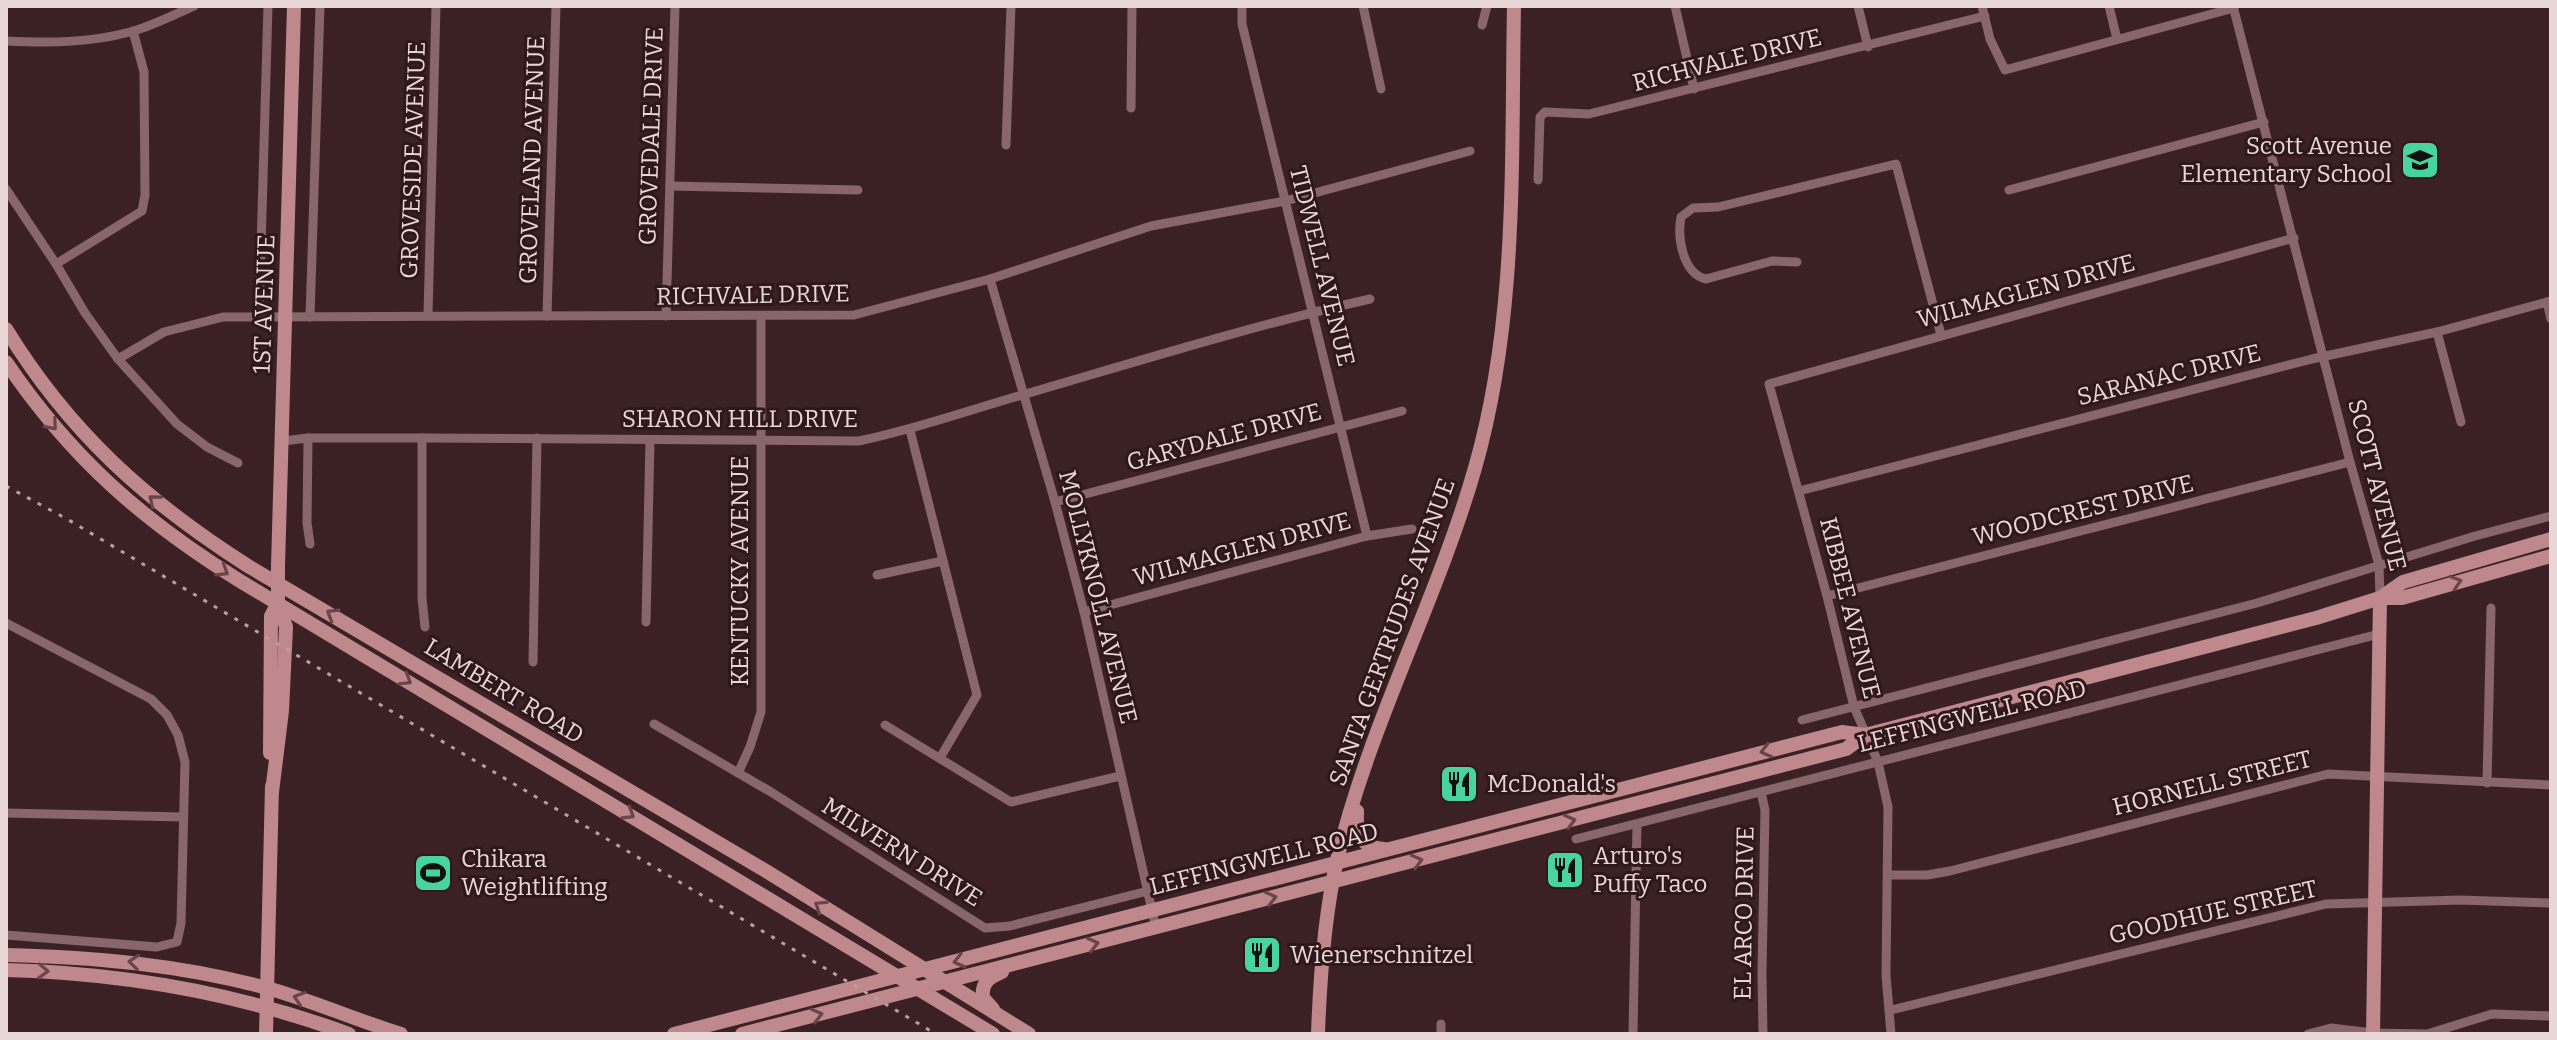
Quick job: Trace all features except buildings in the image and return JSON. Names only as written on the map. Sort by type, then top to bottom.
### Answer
[{"type":"main road","name":"1ST AVENUE","points":[[272,792],[282,719],[286,627],[278,603],[294,6]]},
{"type":"main road","name":"SANTA GERTRUDES AVENUE","points":[[1318,1034],[1319,992],[1337,863],[1358,786],[1445,564],[1490,408],[1505,314],[1510,233],[1514,6]]},
{"type":"main road","name":"LAMBERT ROAD","points":[[6,329],[63,410],[132,482],[189,528],[766,871],[1026,1032]]},
{"type":"main road","name":"LAMBERT ROAD","points":[[6,362],[69,444],[123,499],[204,559],[993,1034]]},
{"type":"main road","name":"LEFFINGWELL ROAD","points":[[2380,598],[2403,582],[2551,539]]},
{"type":"main road","name":"LEFFINGWELL ROAD","points":[[742,1034],[1846,749],[1865,735],[2316,618],[2380,598],[2402,598],[2551,556]]},
{"type":"main road","name":"SCOTT AVENUE","points":[[2373,1034],[2380,598]]},
{"type":"main road","name":"1ST AVENUE","points":[[266,1034],[272,792],[269,678],[271,616],[278,603]]},
{"type":"main road","points":[[269,678],[275,685],[273,718],[282,719]]},
{"type":"main road","name":"LEFFINGWELL ROAD","points":[[674,1034],[1842,732],[1865,735]]},
{"type":"main road","points":[[1358,786],[1356,821],[1359,835],[1373,848],[1392,848]]},
{"type":"main road","points":[[827,934],[866,970],[863,986]]},
{"type":"main road","points":[[6,955],[144,963],[211,975],[269,989],[401,1034]]},
{"type":"main road","points":[[1017,964],[988,979],[982,992],[986,1003],[1026,1032]]},
{"type":"main road","points":[[6,970],[80,973],[209,992],[268,1007],[349,1034]]},
{"type":"street","points":[[6,41],[61,44],[100,39],[133,31],[194,6]]},
{"type":"street","points":[[259,317],[268,6]]},
{"type":"street","points":[[310,317],[320,6]]},
{"type":"street","name":"GROVESIDE AVENUE","points":[[428,315],[436,6]]},
{"type":"street","name":"GROVELAND AVENUE","points":[[547,316],[556,6]]},
{"type":"street","name":"GROVEDALE DRIVE","points":[[666,316],[675,6]]},
{"type":"street","points":[[1006,145],[1011,6]]},
{"type":"street","points":[[1131,108],[1132,6]]},
{"type":"street","name":"TIDWELL AVENUE","points":[[1242,6],[1242,24],[1311,312],[1343,427],[1367,536]]},
{"type":"street","points":[[1363,6],[1381,89]]},
{"type":"street","points":[[1482,25],[1487,6]]},
{"type":"street","points":[[1675,6],[1694,89]]},
{"type":"street","points":[[1858,6],[1868,47]]},
{"type":"street","points":[[2109,6],[2117,39]]},
{"type":"street","points":[[1983,11],[1990,39],[2005,70],[2234,7]]},
{"type":"street","name":"SCOTT AVENUE","points":[[2234,7],[2322,356],[2379,565],[2380,598]]},
{"type":"street","name":"RICHVALE DRIVE","points":[[1538,180],[1539,126],[1540,117],[1545,112],[1589,114],[1868,47],[1983,11]]},
{"type":"street","points":[[56,264],[142,211],[145,195],[144,72],[141,51],[133,31]]},
{"type":"street","points":[[2009,190],[2264,122]]},
{"type":"street","name":"RICHVALE DRIVE","points":[[118,359],[164,332],[223,317],[854,315],[990,279],[1151,226],[1285,201],[1470,151]]},
{"type":"street","points":[[1797,262],[1772,261],[1706,279],[1696,277],[1689,269],[1678,229],[1681,217],[1693,208],[1718,207],[1896,164],[1941,335]]},
{"type":"street","points":[[670,186],[858,190]]},
{"type":"street","points":[[6,189],[118,359],[177,424],[207,447],[238,463]]},
{"type":"street","points":[[6,217],[18,210]]},
{"type":"street","name":"WILMAGLEN DRIVE","points":[[1769,384],[2294,238]]},
{"type":"street","name":"MOLLYKNOLL AVENUE","points":[[990,279],[1025,394],[1084,612],[1156,928]]},
{"type":"street","name":"SHARON HILL DRIVE","points":[[283,441],[308,438],[537,438],[859,441],[910,430],[1311,312],[1370,299]]},
{"type":"street","points":[[2549,302],[2551,319]]},
{"type":"street","name":"SARANAC DRIVE","points":[[1799,491],[2322,356],[2437,332],[2549,302]]},
{"type":"street","name":"KENTUCKY AVENUE","points":[[738,773],[761,712],[761,317]]},
{"type":"street","points":[[2437,332],[2461,422]]},
{"type":"street","name":"KIBBEE AVENUE","points":[[1769,384],[1854,707],[1878,762],[1888,807],[1886,975],[1891,1034]]},
{"type":"street","name":"GARYDALE DRIVE","points":[[1055,502],[1402,411]]},
{"type":"street","points":[[910,430],[977,695],[940,758]]},
{"type":"street","points":[[308,438],[307,523],[310,544]]},
{"type":"street","points":[[422,438],[425,627]]},
{"type":"street","points":[[533,662],[537,438]]},
{"type":"street","points":[[646,622],[650,440]]},
{"type":"street","name":"WOODCREST DRIVE","points":[[1827,596],[2350,462]]},
{"type":"street","name":"LEFFINGWELL ROAD","points":[[1802,720],[2257,603],[2551,516]]},
{"type":"street","name":"WILMAGLEN DRIVE","points":[[1084,612],[1367,536],[1412,529]]},
{"type":"street","points":[[877,575],[943,561]]},
{"type":"street","points":[[2487,783],[2491,608]]},
{"type":"street","points":[[6,637],[9,624],[151,699],[167,715],[178,735],[185,762],[181,923],[177,942],[157,947],[6,935]]},
{"type":"street","name":"LEFFINGWELL ROAD","points":[[1576,839],[2379,634]]},
{"type":"street","name":"MILVERN DRIVE","points":[[654,724],[985,928],[1010,926],[1148,891]]},
{"type":"street","points":[[885,725],[1011,802],[1120,776]]},
{"type":"street","name":"HORNELL STREET","points":[[1889,875],[1927,875],[1950,871],[2328,774],[2551,785]]},
{"type":"street","name":"EL ARCO DRIVE","points":[[1761,792],[1765,810],[1763,1034]]},
{"type":"street","points":[[6,813],[183,817]]},
{"type":"street","points":[[1633,1034],[1637,824]]},
{"type":"street","name":"GOODHUE STREET","points":[[1891,1010],[2326,904],[2460,900],[2551,903]]},
{"type":"street","points":[[2308,1034],[2331,1028],[2373,1034],[2427,1034],[2492,1014],[2551,1016]]},
{"type":"railway","points":[[6,486],[67,519],[936,1034]]},
{"type":"place","name":"Scott Avenue Elementary School","points":[[2420,160]]},
{"type":"place","name":"McDonald's","points":[[1459,784]]},
{"type":"place","name":"Arturo's Puffy Taco","points":[[1565,870]]},
{"type":"place","name":"Chikara Weightlifting","points":[[433,873]]},
{"type":"place","name":"Wienerschnitzel","points":[[1262,955]]}]
